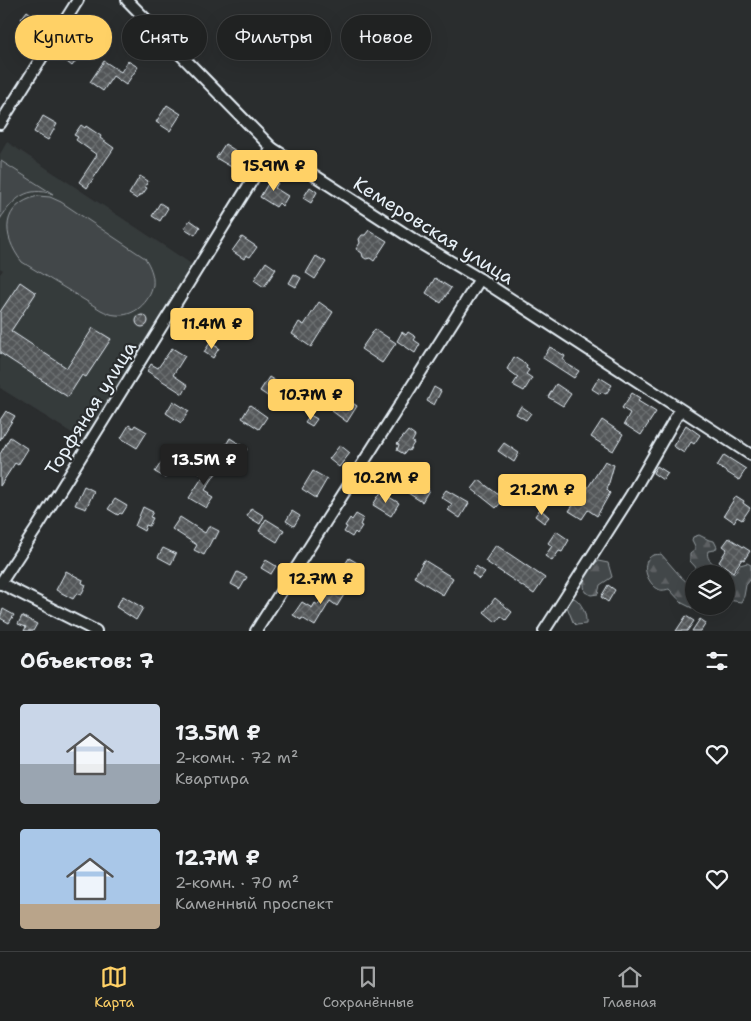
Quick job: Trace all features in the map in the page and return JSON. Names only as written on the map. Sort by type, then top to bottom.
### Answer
[{"type":"street","points":[[0,124],[78,0]]},
{"type":"street","name":"Кемеровская улица","points":[[127,0],[272,148],[405,234],[480,279],[751,455]]},
{"type":"street","name":"Торфяная улица","points":[[0,583],[38,526],[272,148]]},
{"type":"street","points":[[256,631],[480,279]]},
{"type":"street","points":[[544,631],[631,495],[680,410]]},
{"type":"street","points":[[0,583],[96,631]]},
{"type":"shaded area","points":[[7,142],[193,265],[83,440],[0,388],[0,274],[3,270],[0,268],[0,154]]},
{"type":"green space","points":[[1,161],[53,194],[44,192],[28,193],[16,200],[0,219]]},
{"type":"green space","points":[[38,196],[50,197],[61,202],[145,258],[151,271],[153,285],[148,297],[140,307],[129,314],[114,315],[108,313],[22,262],[10,242],[8,222],[17,206],[26,200]]},
{"type":"green space","points":[[699,535],[714,541],[717,547],[715,550],[708,551],[708,556],[715,565],[694,565],[690,561],[690,554],[695,550],[693,537]]},
{"type":"green space","points":[[661,554],[685,580],[685,604],[669,589],[659,590],[651,582],[646,572],[646,562],[653,555]]},
{"type":"green space","points":[[598,561],[608,563],[612,577],[600,585],[598,594],[591,595],[585,592],[584,578],[590,567]]},
{"type":"green space","points":[[747,563],[751,565],[751,579],[746,585],[741,602],[735,601],[735,572],[740,565]]},
{"type":"green space","points":[[574,598],[583,610],[586,624],[576,625],[573,622],[566,604]]},
{"type":"building","points":[[27,11],[33,15],[24,15]]},
{"type":"building","points":[[64,60],[77,60],[72,66]]},
{"type":"building","points":[[104,61],[121,72],[128,61],[138,67],[126,85],[113,76],[103,91],[90,82]]},
{"type":"building","points":[[167,105],[181,114],[170,131],[156,122]]},
{"type":"building","points":[[43,116],[57,124],[48,140],[34,132]]},
{"type":"building","points":[[81,125],[85,128],[86,126],[101,136],[100,138],[114,148],[87,188],[79,182],[97,155],[76,140],[78,137],[74,135]]},
{"type":"building","points":[[225,144],[244,156],[235,169],[216,158]]},
{"type":"building","points":[[275,172],[282,176],[275,188],[288,196],[282,206],[279,203],[276,207],[260,197]]},
{"type":"building","points":[[140,176],[148,181],[145,187],[147,188],[137,199],[129,194]]},
{"type":"building","points":[[310,187],[317,192],[311,203],[303,198]]},
{"type":"building","points":[[160,203],[168,208],[160,221],[152,216]]},
{"type":"building","points":[[190,220],[200,227],[195,235],[184,228]]},
{"type":"building","points":[[369,230],[387,241],[374,261],[363,257],[362,253],[356,249],[360,243],[359,239]]},
{"type":"building","points":[[242,237],[257,247],[250,257],[246,255],[244,259],[232,251]]},
{"type":"building","points":[[316,256],[326,262],[315,279],[306,273]]},
{"type":"building","points":[[266,262],[276,269],[264,287],[254,280]]},
{"type":"building","points":[[294,274],[301,278],[296,287],[289,283]]},
{"type":"building","points":[[435,278],[451,288],[441,303],[426,293]]},
{"type":"building","points":[[20,282],[36,293],[11,331],[67,368],[93,328],[111,339],[86,377],[82,375],[68,397],[0,353],[0,312]]},
{"type":"building","points":[[319,302],[333,312],[311,347],[292,334],[299,322],[304,325]]},
{"type":"building","points":[[218,311],[228,317],[225,323],[229,326],[221,338],[203,326],[211,314],[215,317]]},
{"type":"building","points":[[140,315],[144,315],[148,321],[144,327],[140,327],[136,323],[136,319]]},
{"type":"building","points":[[375,329],[396,343],[382,363],[361,349]]},
{"type":"building","points":[[402,332],[406,335],[408,332],[416,337],[414,340],[420,344],[415,353],[397,341]]},
{"type":"building","points":[[210,343],[219,348],[213,358],[204,352]]},
{"type":"building","points":[[550,347],[565,356],[563,360],[565,363],[579,371],[574,378],[543,358]]},
{"type":"building","points":[[172,348],[185,356],[173,375],[188,385],[183,394],[147,371],[151,364],[158,368]]},
{"type":"building","points":[[514,357],[527,365],[526,368],[529,370],[526,374],[532,378],[524,391],[513,385],[518,377],[507,369]]},
{"type":"building","points":[[269,377],[285,387],[275,401],[260,391]]},
{"type":"building","points":[[599,377],[612,385],[606,394],[602,392],[600,394],[592,389]]},
{"type":"building","points":[[556,384],[571,394],[563,406],[548,397]]},
{"type":"building","points":[[434,387],[441,391],[434,405],[427,401]]},
{"type":"building","points":[[334,390],[357,406],[347,422],[332,411],[335,406],[327,401]]},
{"type":"building","points":[[632,393],[640,398],[638,401],[656,412],[641,435],[624,424],[630,413],[622,408]]},
{"type":"building","points":[[173,401],[189,411],[181,423],[166,413]]},
{"type":"building","points":[[250,405],[267,417],[259,429],[242,418]]},
{"type":"building","points":[[521,406],[531,413],[526,420],[516,414]]},
{"type":"building","points":[[6,411],[15,416],[0,440],[0,420]]},
{"type":"building","points":[[310,415],[317,419],[312,426],[305,422]]},
{"type":"building","points":[[602,420],[623,434],[613,451],[591,437]]},
{"type":"building","points":[[129,425],[133,428],[135,425],[147,432],[137,448],[121,438]]},
{"type":"building","points":[[686,425],[700,435],[694,444],[691,442],[684,453],[673,446]]},
{"type":"building","points":[[408,431],[415,436],[412,442],[414,443],[409,451],[407,450],[404,454],[397,450],[399,445],[397,444]]},
{"type":"building","points":[[10,437],[28,449],[18,465],[15,463],[0,486],[0,454]]},
{"type":"building","points":[[230,438],[247,449],[241,459],[224,448]]},
{"type":"building","points":[[504,443],[519,453],[514,462],[498,451]]},
{"type":"building","points":[[340,445],[350,453],[339,467],[329,459]]},
{"type":"building","points":[[724,455],[746,469],[739,480],[717,466]]},
{"type":"building","points":[[162,461],[173,468],[166,478],[155,472]]},
{"type":"building","points":[[605,461],[614,465],[607,490],[610,493],[597,516],[588,510],[582,519],[569,511],[580,495],[582,497]]},
{"type":"building","points":[[205,462],[218,470],[205,490],[213,498],[206,508],[189,498],[204,475],[198,472]]},
{"type":"building","points":[[657,466],[668,473],[663,480],[653,473]]},
{"type":"building","points":[[313,471],[327,479],[316,498],[302,489]]},
{"type":"building","points":[[479,480],[504,499],[496,508],[472,489]]},
{"type":"building","points":[[415,481],[429,490],[422,502],[408,493]]},
{"type":"building","points":[[84,486],[94,491],[86,509],[75,505]]},
{"type":"building","points":[[446,490],[469,503],[460,518],[448,510],[452,504],[441,497]]},
{"type":"building","points":[[381,492],[399,503],[391,516],[373,505]]},
{"type":"building","points":[[736,496],[750,508],[742,520],[737,517],[734,522],[724,515]]},
{"type":"building","points":[[115,499],[127,506],[122,514],[118,515],[108,509]]},
{"type":"building","points":[[143,507],[153,512],[150,517],[153,518],[149,526],[146,525],[144,531],[135,526]]},
{"type":"building","points":[[251,508],[264,516],[260,524],[247,516]]},
{"type":"building","points":[[540,509],[549,517],[544,523],[535,516]]},
{"type":"building","points":[[292,511],[300,516],[294,526],[286,521]]},
{"type":"building","points":[[356,514],[363,518],[360,525],[362,526],[357,534],[355,532],[352,537],[344,532],[347,527],[345,526],[350,518],[352,520]]},
{"type":"building","points":[[180,517],[205,533],[209,526],[219,531],[204,555],[194,550],[197,545],[172,529]]},
{"type":"building","points":[[266,519],[284,530],[277,542],[259,531]]},
{"type":"building","points":[[556,531],[569,540],[562,552],[559,551],[552,561],[545,556],[552,546],[548,543]]},
{"type":"building","points":[[729,538],[750,551],[735,569],[735,565],[723,565],[719,562],[727,549],[723,546]]},
{"type":"building","points":[[496,545],[545,578],[534,594],[485,561]]},
{"type":"building","points":[[163,548],[176,554],[171,564],[158,557]]},
{"type":"building","points":[[349,558],[364,567],[357,578],[342,569]]},
{"type":"building","points":[[266,560],[276,566],[271,574],[261,568]]},
{"type":"building","points":[[424,560],[453,578],[443,595],[414,577]]},
{"type":"building","points":[[476,566],[485,572],[479,579],[472,573]]},
{"type":"building","points":[[66,571],[83,580],[82,583],[86,585],[81,595],[77,593],[73,599],[56,590]]},
{"type":"building","points":[[237,572],[247,577],[240,589],[231,584]]},
{"type":"building","points":[[333,581],[347,590],[337,606],[330,601],[315,626],[293,615],[302,602],[312,608],[315,603],[318,605]]},
{"type":"building","points":[[608,585],[615,590],[608,602],[601,597]]},
{"type":"building","points":[[123,596],[143,608],[136,620],[116,607]]},
{"type":"building","points":[[495,598],[512,612],[506,620],[501,616],[496,622],[484,612]]},
{"type":"building","points":[[3,609],[14,615],[9,623],[0,618]]},
{"type":"building","points":[[22,616],[37,624],[33,631],[24,631],[26,627],[18,624]]},
{"type":"building","points":[[686,616],[694,621],[687,631],[676,631]]},
{"type":"building","points":[[700,619],[706,623],[701,631],[692,631]]}]
